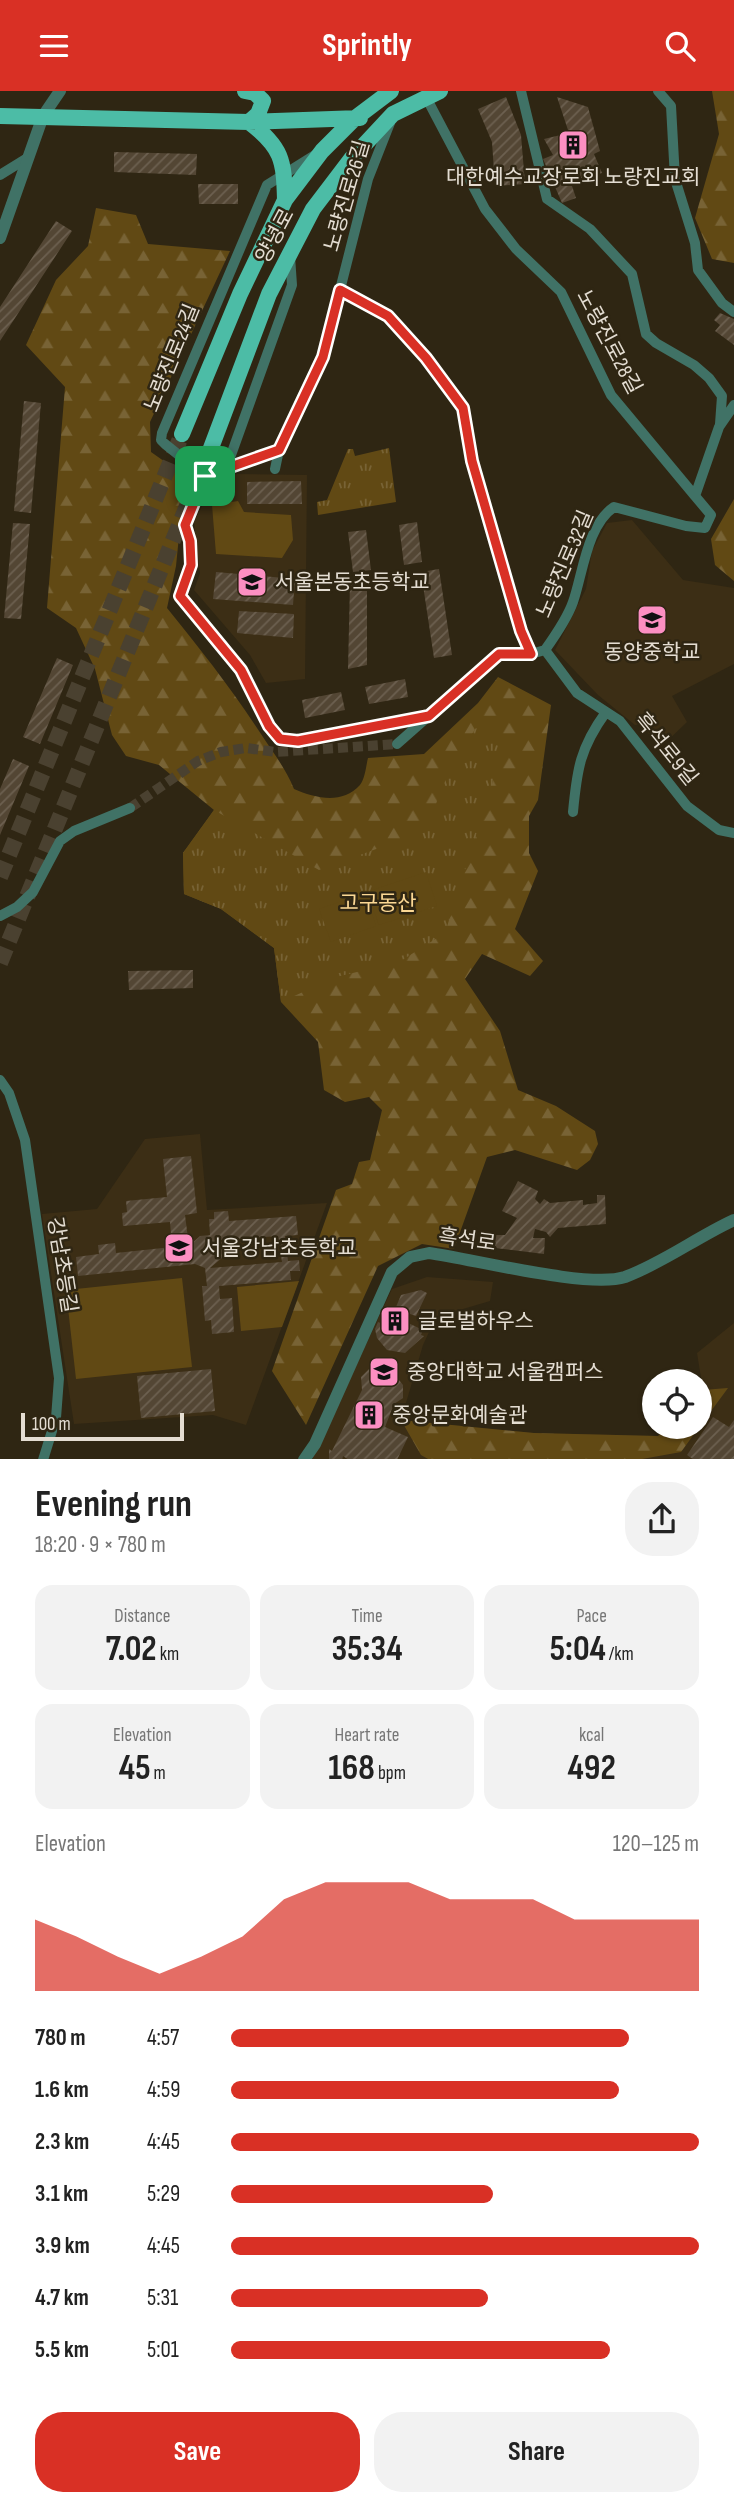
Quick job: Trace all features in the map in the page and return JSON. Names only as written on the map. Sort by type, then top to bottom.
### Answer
[{"type":"main road","points":[[237,91],[255,93],[263,101],[258,114],[249,122]]},
{"type":"main road","name":"양녕로","points":[[182,434],[240,294],[285,200],[322,151],[354,119],[391,91]]},
{"type":"main road","name":"양녕로","points":[[211,448],[269,294],[313,209],[351,159],[393,114],[434,95]]},
{"type":"main road","points":[[0,115],[249,122],[354,119],[393,114]]},
{"type":"main road","points":[[249,122],[271,139],[277,148],[284,174],[285,200]]},
{"type":"street","points":[[0,238],[43,116],[60,91]]},
{"type":"street","points":[[521,91],[547,199],[590,229],[632,274],[646,334],[694,365],[722,396],[719,427],[695,496]]},
{"type":"street","points":[[659,91],[671,106],[675,179],[695,243],[698,270],[722,303],[734,312]]},
{"type":"street","name":"노량진로28길","points":[[434,95],[485,209],[516,249],[561,292],[611,395],[695,496]]},
{"type":"street","name":"노량진로26길","points":[[275,469],[279,450],[323,357],[368,179],[393,114]]},
{"type":"street","name":"노량진로24길","points":[[205,476],[166,445],[162,440],[162,433],[267,185],[322,151]]},
{"type":"street","points":[[0,176],[29,157]]},
{"type":"street","points":[[221,471],[231,456],[292,285],[289,251]]},
{"type":"street","points":[[340,290],[388,316],[426,358],[463,408],[472,461],[521,631],[531,654]]},
{"type":"street","points":[[719,427],[734,405]]},
{"type":"street","points":[[279,450],[247,459],[205,476],[185,525],[190,541],[191,565],[180,596],[241,670],[269,726],[280,739],[298,741],[429,716]]},
{"type":"street","name":"노량진로32길","points":[[397,744],[499,654],[531,654],[545,650],[573,603],[602,515],[614,507],[686,526],[705,528],[711,516],[695,496]]},
{"type":"street","name":"흑석로9길","points":[[545,650],[577,693],[620,721],[687,806],[719,830],[734,833]]},
{"type":"street","points":[[573,812],[577,764],[588,737],[606,712]]},
{"type":"street","points":[[0,916],[17,907],[33,892],[60,841],[74,831],[130,807]]},
{"type":"street","name":"강남초등길","points":[[0,1080],[9,1093],[25,1140],[60,1378],[56,1418],[43,1459]]},
{"type":"street","name":"흑석로","points":[[304,1459],[315,1444],[392,1272],[405,1260],[429,1254],[562,1276],[614,1280],[638,1271],[734,1220]]},
{"type":"shaded area","name":"서울본동초등학교","points":[[231,474],[307,475],[305,679],[266,683],[250,655],[194,590],[200,573],[194,522],[206,498]]},
{"type":"shaded area","name":"동양중학교","points":[[632,520],[683,580],[734,588],[734,664],[672,696],[687,722],[660,748],[641,724],[635,725],[598,695],[555,650],[586,589],[592,551],[607,523]]},
{"type":"shaded area","name":"서울강남초등학교","points":[[200,1134],[207,1210],[327,1203],[246,1425],[213,1415],[74,1424],[42,1214],[97,1209],[145,1139]]},
{"type":"shaded area","name":"중앙대학교 서울캠퍼스","points":[[427,1277],[493,1282],[490,1301],[436,1317],[423,1345],[401,1420],[534,1433],[642,1436],[642,1439],[712,1439],[712,1369],[700,1369],[697,1353],[734,1323],[734,1459],[312,1459],[392,1289]]},
{"type":"green space","points":[[712,91],[734,91],[734,263],[712,259],[695,218],[719,134]]},
{"type":"green space","name":"고구동산","points":[[96,208],[136,215],[148,244],[230,251],[150,422],[151,452],[185,476],[176,566],[167,608],[238,701],[283,767],[294,789],[319,797],[345,795],[362,782],[368,758],[424,754],[478,703],[498,677],[551,705],[538,800],[529,816],[529,853],[538,871],[515,929],[543,961],[530,976],[482,954],[465,979],[500,1031],[518,1090],[556,1106],[595,1131],[598,1144],[590,1160],[577,1170],[515,1150],[487,1157],[454,1249],[422,1244],[378,1266],[306,1425],[272,1371],[336,1190],[352,1184],[359,1162],[370,1160],[382,1110],[369,1097],[345,1102],[324,1090],[318,1042],[281,1002],[274,948],[221,909],[184,894],[183,853],[214,810],[159,765],[126,756],[112,735],[95,669],[76,628],[47,608],[65,387],[26,345],[56,280],[88,246]]},
{"type":"green space","points":[[389,448],[396,502],[318,515],[317,502],[327,500],[348,449],[353,449],[355,456]]},
{"type":"green space","points":[[734,499],[734,581],[715,565],[711,539]]},
{"type":"green space","points":[[238,501],[244,512],[291,515],[293,540],[282,558],[216,554],[212,505]]},
{"type":"green space","points":[[476,728],[500,739],[496,772],[445,933],[399,962],[336,977],[281,1002],[274,948],[221,909],[184,894],[183,853],[214,810],[319,870],[425,831],[452,764]]},
{"type":"green space","points":[[426,872],[437,906],[379,925],[367,892]]},
{"type":"green space","points":[[365,893],[376,926],[331,942],[319,909]]},
{"type":"green space","points":[[182,1278],[192,1367],[76,1379],[66,1290]]},
{"type":"green space","points":[[299,1281],[282,1327],[241,1331],[237,1287]]},
{"type":"green space","points":[[728,1388],[712,1410],[712,1389]]},
{"type":"green space","points":[[401,1420],[534,1433],[690,1439],[681,1452],[642,1459],[428,1459],[421,1455]]},
{"type":"building","points":[[506,97],[521,135],[525,184],[495,186],[492,142],[478,109]]},
{"type":"building","name":"대한예수교장로회 노량진교회","points":[[557,97],[588,107],[600,151],[594,154],[602,173],[571,183],[576,198],[562,203],[543,159],[553,155],[544,139],[569,133]]},
{"type":"building","points":[[114,152],[197,154],[196,175],[114,172]]},
{"type":"building","points":[[198,184],[238,184],[238,204],[199,204]]},
{"type":"building","points":[[56,221],[72,231],[0,341],[0,307]]},
{"type":"building","points":[[720,313],[734,319],[734,345],[715,331],[720,325],[714,320]]},
{"type":"building","points":[[24,401],[41,403],[31,513],[14,511]]},
{"type":"building","points":[[301,481],[302,504],[247,504],[247,482]]},
{"type":"building","points":[[417,522],[422,562],[404,565],[399,525]]},
{"type":"building","points":[[13,523],[30,524],[21,619],[4,618]]},
{"type":"building","points":[[366,530],[371,570],[353,572],[348,532]]},
{"type":"building","points":[[439,569],[452,655],[434,658],[421,572]]},
{"type":"building","points":[[216,572],[295,579],[293,605],[213,599]]},
{"type":"building","points":[[367,579],[367,665],[348,669],[350,583]]},
{"type":"building","points":[[239,611],[294,614],[293,638],[237,633]]},
{"type":"building","points":[[57,658],[73,665],[40,744],[23,737]]},
{"type":"building","points":[[405,679],[408,697],[369,704],[365,687]]},
{"type":"building","points":[[341,692],[345,710],[305,718],[302,700]]},
{"type":"building","points":[[13,759],[29,766],[0,835],[0,789]]},
{"type":"building","points":[[193,970],[193,988],[129,990],[128,971]]},
{"type":"building","points":[[191,1156],[197,1213],[185,1215],[189,1246],[200,1236],[210,1235],[209,1219],[214,1219],[214,1212],[228,1211],[229,1221],[296,1216],[298,1235],[285,1236],[288,1261],[299,1260],[300,1271],[290,1271],[291,1280],[219,1286],[220,1299],[232,1298],[234,1332],[212,1334],[211,1320],[205,1321],[202,1286],[207,1286],[205,1268],[195,1264],[78,1276],[76,1257],[99,1254],[98,1245],[115,1243],[116,1253],[172,1247],[170,1222],[123,1226],[122,1213],[127,1212],[126,1201],[167,1197],[163,1159]],"holes":[[[278,1236],[282,1262],[210,1268],[223,1257],[236,1256],[235,1245],[224,1246],[220,1240]]]},
{"type":"building","points":[[518,1181],[538,1191],[535,1199],[540,1204],[544,1199],[550,1203],[583,1200],[583,1205],[597,1203],[597,1195],[605,1195],[606,1224],[558,1228],[550,1237],[546,1232],[535,1229],[533,1238],[545,1238],[544,1254],[495,1248],[495,1235],[505,1235],[517,1218],[502,1211]]},
{"type":"building","name":"글로벌하우스","points":[[421,1290],[427,1293],[416,1316],[410,1314],[406,1322],[423,1330],[421,1335],[424,1336],[405,1353],[387,1350],[377,1338],[375,1329],[378,1322],[383,1324],[387,1315],[398,1320],[403,1310],[396,1307],[401,1295]]},
{"type":"building","points":[[211,1369],[215,1411],[141,1418],[137,1376]]},
{"type":"building","name":"중앙문화예술관","points":[[369,1369],[377,1369],[375,1372],[398,1383],[399,1380],[403,1385],[403,1398],[394,1404],[385,1427],[408,1437],[397,1459],[348,1459],[343,1456],[342,1459],[329,1459],[329,1449],[332,1451],[362,1390],[361,1377]]},
{"type":"building","points":[[713,1417],[729,1427],[734,1420],[734,1459],[693,1459],[687,1455],[698,1439],[712,1439]]},
{"type":"tunnel","points":[[0,877],[182,434]]},
{"type":"tunnel","points":[[196,485],[211,448]]},
{"type":"tunnel","points":[[0,963],[187,506]]},
{"type":"tunnel","points":[[130,808],[198,761],[221,752],[246,748],[276,752],[397,744]]},
{"type":"place","name":"대한예수교장로회 노량진교회","points":[[573,145]]},
{"type":"place","name":"서울본동초등학교","points":[[252,582]]},
{"type":"place","name":"동양중학교","points":[[652,620]]},
{"type":"place","name":"서울강남초등학교","points":[[179,1248]]},
{"type":"place","name":"글로벌하우스","points":[[395,1321]]},
{"type":"place","name":"중앙대학교 서울캠퍼스","points":[[384,1372]]},
{"type":"place","name":"중앙문화예술관","points":[[369,1415]]},
{"type":"route","points":[[340,290],[388,316],[426,358],[463,408],[472,461],[521,631],[531,654],[499,654],[429,716],[298,741],[280,739],[269,726],[241,670],[180,596],[191,565],[190,541],[185,525],[205,476],[247,459],[279,450],[323,357],[340,290]]}]
